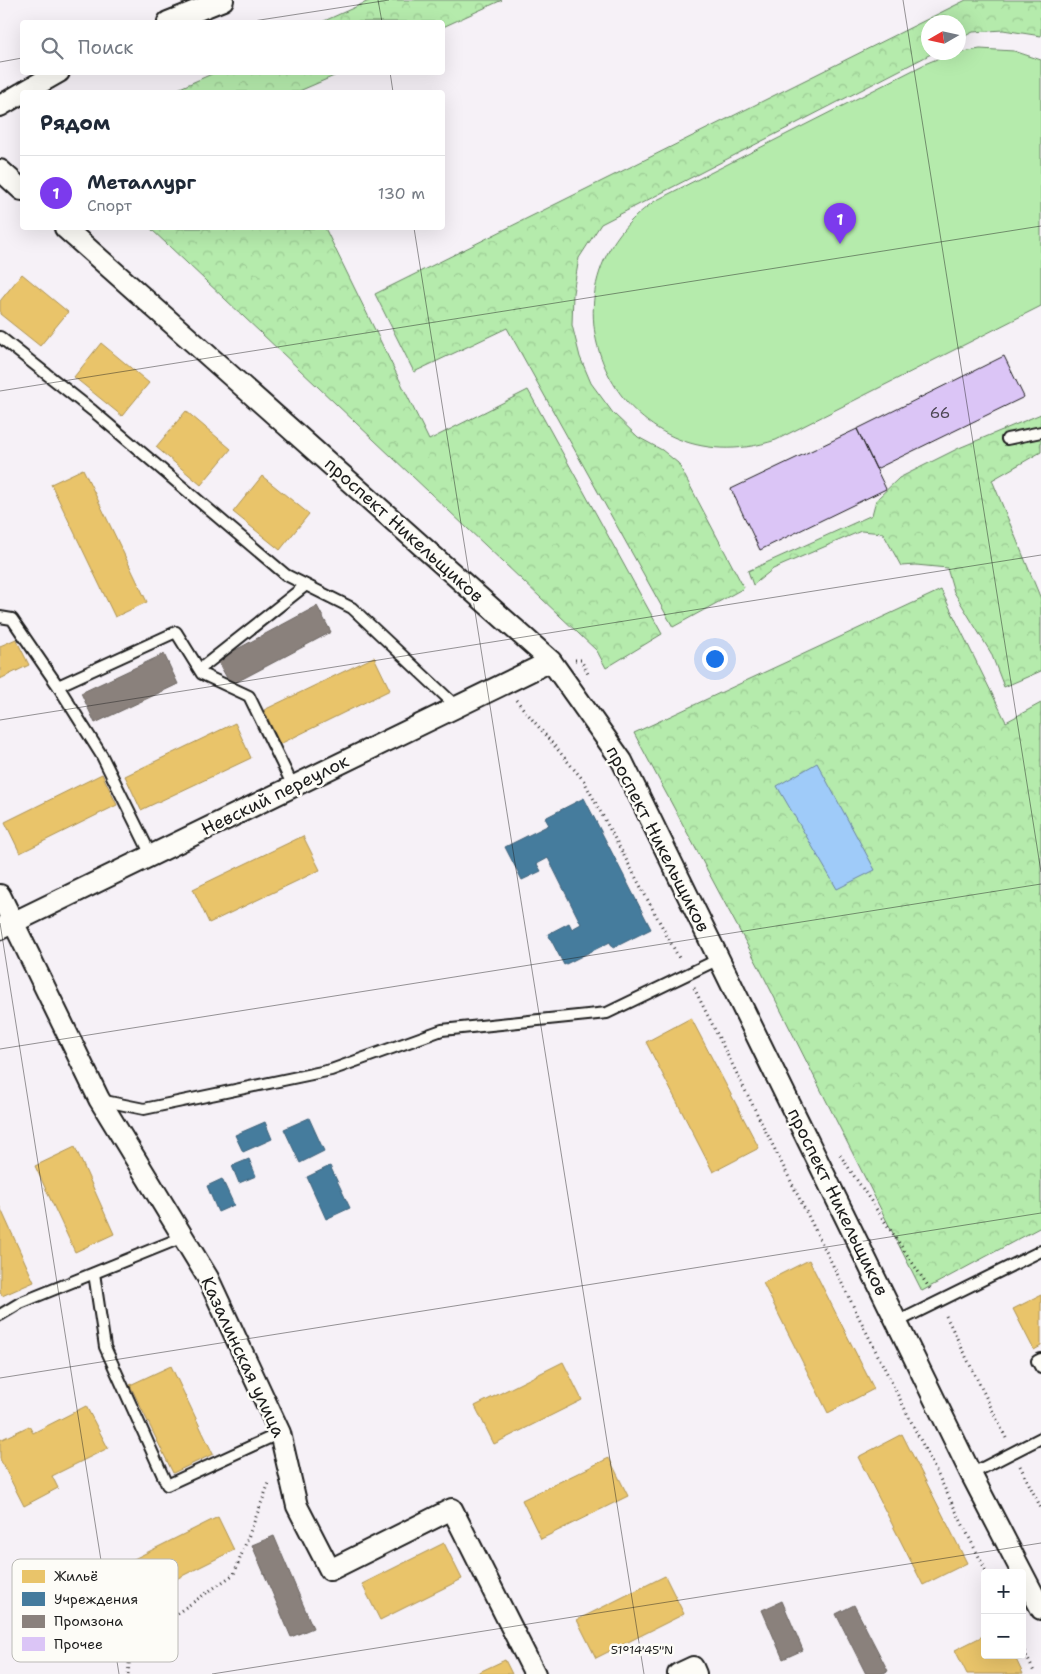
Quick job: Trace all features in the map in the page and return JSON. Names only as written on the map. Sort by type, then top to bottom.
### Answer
[{"type":"street","points":[[173,20],[223,0]]},
{"type":"street","points":[[28,90],[54,75]]},
{"type":"street","points":[[0,106],[20,95]]},
{"type":"street","points":[[0,170],[20,188]]},
{"type":"street","name":"проспект Никельщиков","points":[[67,230],[551,661],[622,761],[972,1474],[1041,1609]]},
{"type":"street","name":"Невский переулок","points":[[7,926],[551,661]]},
{"type":"street","name":"Казалинская улица","points":[[0,895],[7,926],[99,1099],[208,1278],[282,1440],[297,1506],[330,1570],[452,1509],[535,1674]]},
{"type":"street","points":[[678,1674],[693,1667],[696,1674]]},
{"type":"lane","points":[[0,337],[93,411],[286,575],[352,608],[456,706]]},
{"type":"lane","points":[[1007,439],[1041,432]]},
{"type":"lane","points":[[200,669],[306,585]]},
{"type":"lane","points":[[0,618],[12,619],[58,686],[102,756],[151,855]]},
{"type":"lane","points":[[58,686],[176,632],[202,674],[249,696],[293,786]]},
{"type":"lane","points":[[99,1099],[144,1109],[331,1070],[442,1030],[606,1013],[719,959]]},
{"type":"lane","points":[[0,1315],[20,1303],[183,1237]]},
{"type":"lane","points":[[897,1322],[1041,1251]]},
{"type":"lane","points":[[94,1273],[105,1348],[167,1486],[282,1440]]},
{"type":"lane","points":[[1041,1359],[1037,1361],[1041,1368]]},
{"type":"lane","points":[[972,1474],[1041,1438]]},
{"type":"path","points":[[551,661],[581,660],[590,677]]},
{"type":"path","points":[[503,684],[584,781],[687,974],[985,1569]]},
{"type":"path","points":[[839,1153],[938,1301],[1041,1508]]},
{"type":"path","points":[[178,1613],[234,1574],[282,1440]]},
{"type":"path","points":[[1026,1655],[1035,1674]]},
{"type":"green space","points":[[371,0],[502,0],[445,26],[445,20],[326,20]]},
{"type":"green space","points":[[966,0],[1041,0],[1041,36],[1003,30],[973,32],[966,36],[966,15],[936,15]]},
{"type":"green space","points":[[921,22],[921,59],[601,224],[579,258],[573,293],[572,325],[580,357],[591,383],[613,413],[638,437],[662,450],[678,463],[744,588],[673,627],[507,328],[414,372],[375,294]]},
{"type":"green space","points":[[980,49],[1014,51],[1041,60],[1041,306],[776,440],[721,448],[673,437],[635,411],[608,373],[594,330],[596,283],[616,239],[655,201],[927,63],[934,60],[966,60],[966,52]]},
{"type":"green space","points":[[209,75],[336,75],[302,90],[176,90]]},
{"type":"green space","points":[[152,230],[326,230],[429,440],[528,390],[662,634],[606,668],[597,651]]},
{"type":"green space","points":[[1041,414],[1041,452],[992,480],[1041,599],[1041,671],[1004,687],[991,653],[954,592],[947,568],[916,565],[901,566],[883,533],[861,531],[773,569],[753,585],[748,571],[872,515],[876,500],[899,478],[959,448]]},
{"type":"green space","points":[[941,590],[1006,722],[1041,703],[1041,1227],[922,1291],[760,969],[634,733]]},
{"type":"water","points":[[817,763],[875,870],[837,889],[777,786]]},
{"type":"building: Жильё","points":[[22,274],[68,312],[40,346],[0,314],[0,301]]},
{"type":"building: Жильё","points":[[101,343],[149,383],[122,416],[74,377]]},
{"type":"building: Жильё","points":[[186,411],[231,449],[201,485],[156,447]]},
{"type":"building: Жильё","points":[[83,469],[147,602],[115,617],[51,484]]},
{"type":"building: Жильё","points":[[262,476],[309,514],[280,550],[233,512]]},
{"type":"building: Жильё","points":[[16,639],[29,665],[0,679],[0,646]]},
{"type":"building: Жильё","points":[[374,657],[390,690],[280,744],[264,710]]},
{"type":"building: Жильё","points":[[235,723],[251,758],[141,810],[125,776]]},
{"type":"building: Жильё","points":[[102,774],[117,805],[20,853],[5,822]]},
{"type":"building: Жильё","points":[[303,836],[320,870],[209,923],[193,889]]},
{"type":"building: Жильё","points":[[691,1018],[759,1148],[713,1172],[646,1042]]},
{"type":"building: Жильё","points":[[75,1147],[114,1234],[75,1252],[35,1166]]},
{"type":"building: Жильё","points":[[0,1207],[34,1282],[2,1296],[0,1291]]},
{"type":"building: Жильё","points":[[809,1260],[874,1389],[828,1413],[763,1283]]},
{"type":"building: Жильё","points":[[1041,1295],[1041,1346],[1034,1350],[1013,1309]]},
{"type":"building: Жильё","points":[[563,1362],[582,1400],[494,1444],[475,1406]]},
{"type":"building: Жильё","points":[[171,1366],[213,1454],[173,1473],[130,1385]]},
{"type":"building: Жильё","points":[[86,1406],[108,1448],[52,1476],[58,1488],[24,1506],[0,1459],[0,1440],[29,1426],[33,1433]]},
{"type":"building: Жильё","points":[[902,1434],[967,1563],[923,1585],[858,1457]]},
{"type":"building: Жильё","points":[[609,1458],[628,1496],[541,1539],[522,1500]]},
{"type":"building: Жильё","points":[[218,1517],[234,1550],[178,1578],[178,1559],[134,1559]]},
{"type":"building: Жильё","points":[[444,1543],[462,1579],[380,1620],[362,1584]]},
{"type":"building: Жильё","points":[[665,1576],[684,1614],[596,1658],[577,1620]]},
{"type":"building: Жильё","points":[[981,1637],[981,1659],[1016,1659],[1023,1674],[967,1674],[955,1650]]},
{"type":"building: Жильё","points":[[505,1660],[512,1674],[475,1674]]},
{"type":"building: Учреждения","points":[[584,798],[651,929],[613,948],[610,942],[564,965],[548,934],[569,923],[572,929],[581,924],[548,858],[537,864],[541,871],[522,880],[505,847],[549,825],[545,818]]},
{"type":"building: Учреждения","points":[[309,1118],[324,1151],[300,1163],[284,1129]]},
{"type":"building: Учреждения","points":[[265,1122],[272,1139],[243,1152],[235,1135]]},
{"type":"building: Учреждения","points":[[249,1159],[256,1176],[239,1183],[232,1166]]},
{"type":"building: Учреждения","points":[[330,1166],[350,1208],[326,1219],[307,1177]]},
{"type":"building: Учреждения","points":[[222,1179],[234,1205],[218,1212],[207,1186]]},
{"type":"building: Промзона","points":[[317,606],[331,632],[231,685],[217,660]]},
{"type":"building: Промзона","points":[[164,654],[178,684],[95,723],[81,693]]},
{"type":"building: Промзона","points":[[274,1536],[313,1628],[291,1637],[252,1545]]},
{"type":"building: Промзона","points":[[782,1601],[803,1650],[783,1659],[762,1610]]},
{"type":"building: Промзона","points":[[854,1605],[888,1671],[881,1674],[866,1674],[836,1614]]},
{"type":"building: Прочее","points":[[1004,356],[1024,397],[876,469],[857,429]]},
{"type":"building: Прочее","points":[[857,429],[886,489],[760,550],[731,489]]},
{"type":"place","name":"Металлург","points":[[840,244]]}]
